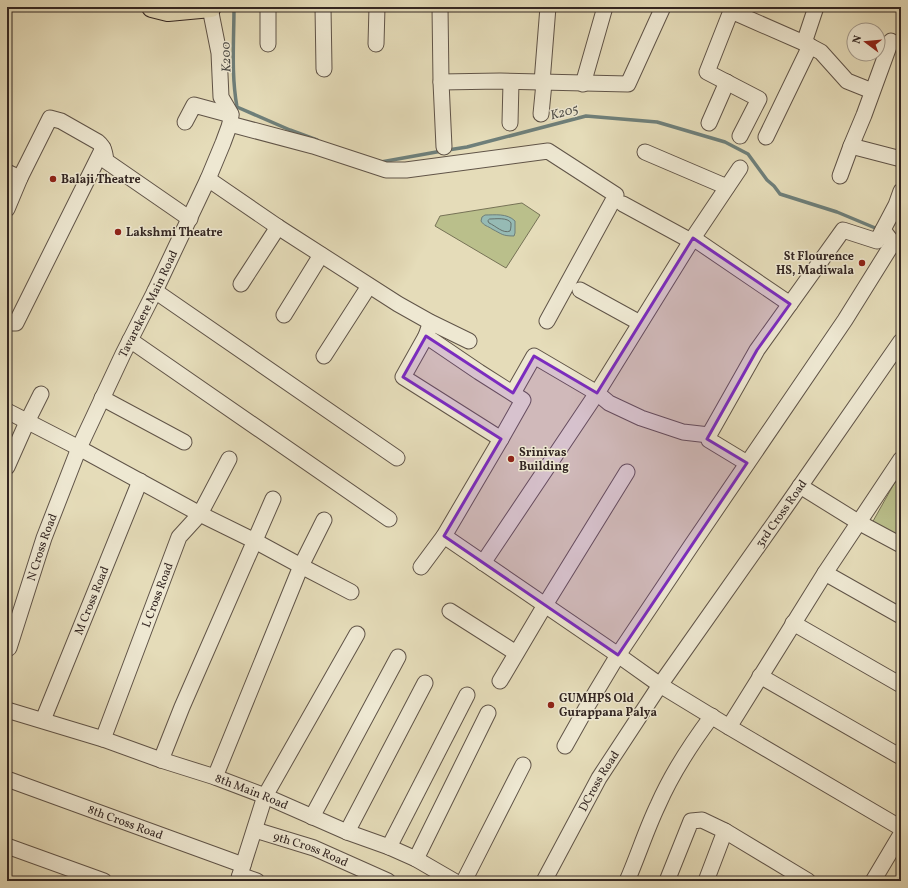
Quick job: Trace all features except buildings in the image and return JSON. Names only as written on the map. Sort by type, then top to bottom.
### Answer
[{"type":"main road","points":[[163,8],[211,7]]},
{"type":"street","points":[[211,7],[219,53],[221,97],[231,118]]},
{"type":"street","points":[[268,7],[268,44]]},
{"type":"street","points":[[323,7],[324,69]]},
{"type":"street","points":[[376,44],[377,7]]},
{"type":"street","points":[[440,7],[444,147]]},
{"type":"street","points":[[541,114],[548,7]]},
{"type":"street","points":[[583,84],[605,7]]},
{"type":"street","points":[[441,82],[628,84],[663,7]]},
{"type":"street","points":[[766,138],[807,44],[816,7]]},
{"type":"street","points":[[740,136],[759,99],[707,72],[730,11],[807,44],[821,52],[847,82],[872,91]]},
{"type":"street","points":[[840,176],[891,41]]},
{"type":"street","points":[[510,123],[511,82]]},
{"type":"street","points":[[709,123],[726,82]]},
{"type":"street","points":[[185,122],[194,105],[386,170],[406,170],[548,151],[616,195],[547,321]]},
{"type":"street","points":[[7,209],[14,175],[50,118],[61,121],[98,142],[105,151],[106,161],[190,219]]},
{"type":"street","name":"Tavarekere Main Road","points":[[79,448],[130,340],[190,219],[223,143],[231,118]]},
{"type":"street","points":[[851,146],[901,159]]},
{"type":"street","points":[[8,323],[16,323],[103,148]]},
{"type":"street","points":[[645,152],[727,187]]},
{"type":"street","points":[[483,563],[597,393],[692,240],[740,168]]},
{"type":"street","points":[[208,179],[278,227],[398,304],[479,372],[523,400],[502,439],[444,536],[421,567]]},
{"type":"street","points":[[709,436],[757,350],[843,230],[877,241],[899,201]]},
{"type":"street","points":[[623,204],[692,240],[790,304]]},
{"type":"street","points":[[240,284],[278,227]]},
{"type":"street","points":[[565,746],[618,654],[846,320],[893,243],[882,230]]},
{"type":"street","points":[[284,315],[321,255]]},
{"type":"street","points":[[324,356],[369,286]]},
{"type":"street","points":[[580,290],[640,323]]},
{"type":"street","points":[[155,291],[397,458]]},
{"type":"street","points":[[428,329],[469,341]]},
{"type":"street","points":[[428,329],[403,377],[502,439]]},
{"type":"street","points":[[130,340],[389,520]]},
{"type":"street","name":"3rd Cross Road","points":[[660,684],[901,341]]},
{"type":"street","points":[[512,393],[534,356],[597,393],[609,403],[641,418],[683,432],[709,436]]},
{"type":"street","points":[[7,467],[41,394]]},
{"type":"street","points":[[102,398],[184,442]]},
{"type":"street","points":[[7,411],[79,448],[200,514],[255,541],[351,592]]},
{"type":"street","points":[[709,436],[710,440],[747,463]]},
{"type":"street","name":"N Cross Road","points":[[9,648],[44,538],[79,448]]},
{"type":"street","name":"L Cross Road","points":[[103,739],[179,537],[200,514],[229,459]]},
{"type":"street","points":[[729,727],[793,623],[858,522],[896,477],[901,459]]},
{"type":"street","points":[[500,681],[627,472]]},
{"type":"street","name":"M Cross Road","points":[[43,720],[140,481]]},
{"type":"street","points":[[800,486],[858,522],[901,545]]},
{"type":"street","points":[[161,760],[185,700],[273,499]]},
{"type":"street","points":[[215,777],[301,566],[324,520]]},
{"type":"street","points":[[444,536],[660,684],[729,727],[901,828]]},
{"type":"street","points":[[825,573],[901,616]]},
{"type":"street","points":[[450,612],[516,653]]},
{"type":"street","points":[[793,623],[901,685]]},
{"type":"street","points":[[240,874],[266,796],[357,634]]},
{"type":"street","points":[[312,817],[398,657]]},
{"type":"street","points":[[760,676],[901,758]]},
{"type":"street","points":[[347,832],[425,684]]},
{"type":"street","name":"DCross Road","points":[[544,881],[599,778],[660,684]]},
{"type":"street","points":[[389,847],[467,695]]},
{"type":"street","name":"8th Main Road","points":[[7,710],[103,739],[266,796],[347,832],[389,847],[416,859],[454,881]]},
{"type":"street","points":[[416,859],[488,713]]},
{"type":"street","points":[[627,881],[658,804],[681,760],[712,716]]},
{"type":"street","points":[[464,881],[523,765]]},
{"type":"street","name":"8th Cross Road","points":[[7,779],[257,881]]},
{"type":"street","points":[[667,881],[691,821],[702,820],[725,831],[802,879]]},
{"type":"street","name":"9th Cross Road","points":[[254,830],[314,848],[388,881]]},
{"type":"street","points":[[706,881],[725,831]]},
{"type":"street","points":[[873,881],[901,834]]},
{"type":"street","points":[[7,846],[104,881]]},
{"type":"highlighted area","points":[[693,238],[790,304],[757,350],[707,439],[747,463],[618,655],[444,536],[501,439],[403,377],[426,336],[513,393],[534,356],[597,393]]},
{"type":"green space","points":[[522,203],[540,215],[506,268],[435,226],[440,216]]},
{"type":"green space","points":[[895,482],[901,486],[901,539],[872,523]]},
{"type":"water","points":[[485,215],[501,215],[512,218],[515,221],[514,236],[507,236],[485,225],[481,221],[482,217]]},
{"type":"waterway","name":"K200","points":[[234,7],[233,70],[237,107],[317,140]]},
{"type":"waterway","name":"K205","points":[[448,150],[467,147],[586,116],[657,122],[725,142],[748,154],[767,180],[780,194],[837,212],[880,230]]},
{"type":"waterway","name":"K205","points":[[381,162],[442,151]]},
{"type":"place","name":"Balaji Theatre","points":[[53,179]]},
{"type":"place","name":"Lakshmi Theatre","points":[[118,232]]},
{"type":"place","name":"St Flourence HS, Madiwala","points":[[862,263]]},
{"type":"place","name":"Srinivas Building","points":[[511,459]]},
{"type":"place","name":"GUMHPS Old Gurappana Palya","points":[[551,705]]}]
